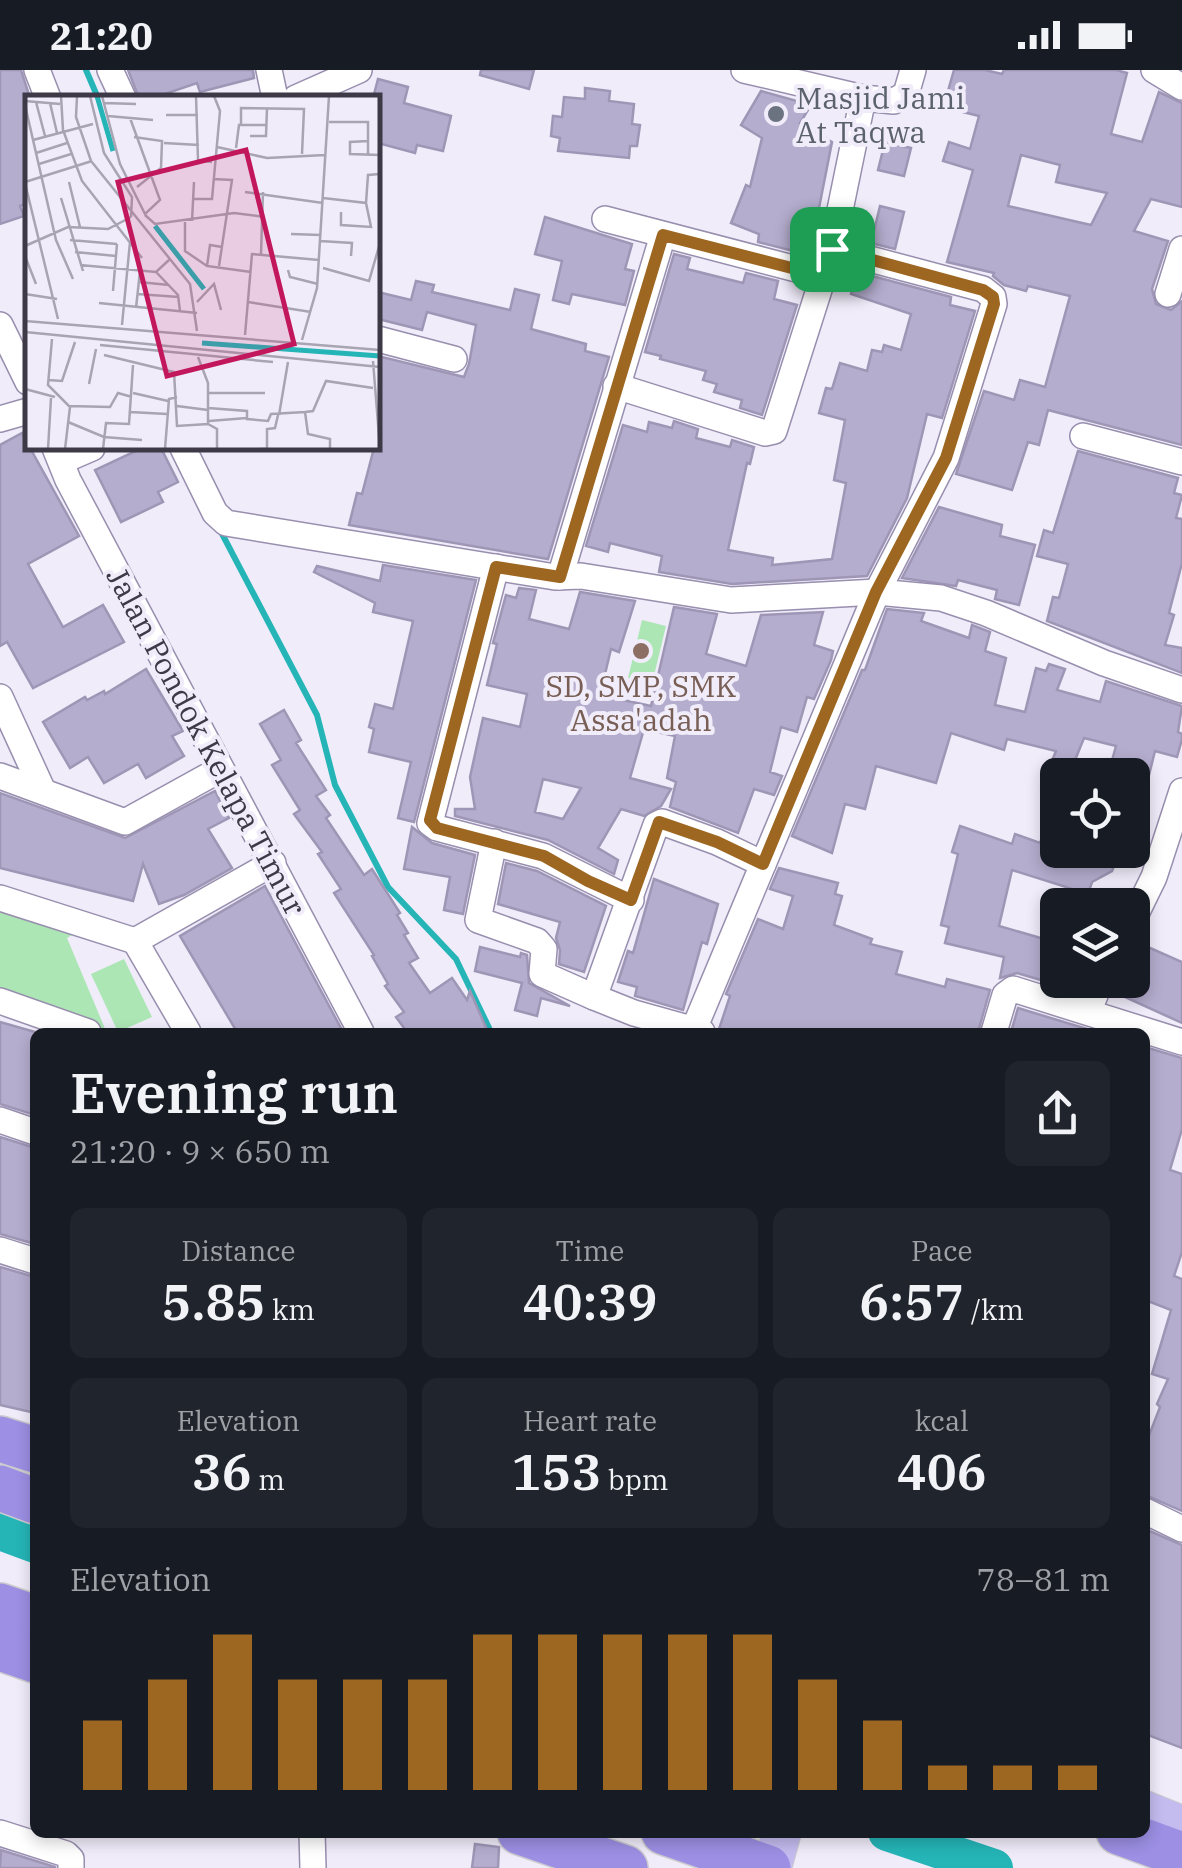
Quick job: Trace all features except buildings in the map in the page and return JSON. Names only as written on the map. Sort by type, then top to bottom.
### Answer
[{"type":"highway","points":[[0,1438],[30,1448]]},
{"type":"highway","points":[[0,1488],[30,1499]]},
{"type":"highway","points":[[0,1606],[30,1616]]},
{"type":"highway","points":[[0,1648],[30,1658]]},
{"type":"highway","points":[[693,1838],[774,1855]]},
{"type":"highway","points":[[1135,1838],[1182,1855]]},
{"type":"highway","points":[[537,1850],[625,1868]]},
{"type":"main road","points":[[0,1423],[30,1433]]},
{"type":"main road","points":[[0,1664],[30,1676]]},
{"type":"main road","points":[[1150,1812],[1182,1825]]},
{"type":"main road","points":[[508,1838],[600,1868]]},
{"type":"street","points":[[38,70],[47,95]]},
{"type":"street","points":[[110,70],[121,95]]},
{"type":"street","points":[[269,70],[274,95]]},
{"type":"street","points":[[303,95],[360,70]]},
{"type":"street","points":[[744,70],[863,98],[902,99],[913,70]]},
{"type":"street","points":[[1154,70],[1182,87]]},
{"type":"street","points":[[616,386],[770,434],[776,428],[832,249],[863,98]]},
{"type":"street","points":[[605,219],[823,276]]},
{"type":"street","points":[[560,577],[663,235]]},
{"type":"street","points":[[699,1028],[876,592],[946,458],[993,297],[983,290],[832,249]]},
{"type":"street","points":[[1168,294],[1182,249]]},
{"type":"street","points":[[0,325],[25,376]]},
{"type":"street","points":[[380,340],[454,360]]},
{"type":"street","points":[[0,420],[25,412]]},
{"type":"street","points":[[1083,436],[1182,462]]},
{"type":"street","points":[[184,450],[216,512],[226,523],[560,577],[582,576],[731,600],[912,593],[964,604],[1104,663],[1182,690]]},
{"type":"street","name":"Jalan Pondok Kelapa Timur","points":[[58,454],[219,770],[274,863],[359,1028]]},
{"type":"street","points":[[496,567],[430,820],[437,828],[544,856],[631,900]]},
{"type":"street","points":[[0,697],[43,791]]},
{"type":"street","points":[[0,776],[125,822],[219,770]]},
{"type":"street","points":[[1148,888],[1182,791]]},
{"type":"street","points":[[594,997],[659,822],[717,842],[763,864]]},
{"type":"street","points":[[494,842],[478,920],[537,940],[544,950],[542,974],[634,1013],[687,1028]]},
{"type":"street","points":[[135,942],[274,863]]},
{"type":"street","points":[[0,898],[135,942],[186,1028]]},
{"type":"street","points":[[995,1028],[1006,996],[1014,988],[1141,1028]]},
{"type":"street","points":[[1089,1010],[1094,998]]},
{"type":"street","points":[[0,1002],[76,1028]]},
{"type":"street","points":[[1150,1031],[1182,1042]]},
{"type":"street","points":[[0,1120],[30,1130]]},
{"type":"street","points":[[0,1250],[30,1260]]},
{"type":"street","points":[[1150,1513],[1182,1529]]},
{"type":"street","points":[[0,1833],[68,1861]]},
{"type":"street","points":[[312,1838],[313,1868]]},
{"type":"green space","points":[[642,620],[666,626],[652,684],[628,678]]},
{"type":"green space","points":[[0,893],[96,921],[67,938],[105,1028],[0,994]]},
{"type":"green space","points":[[124,959],[152,1017],[127,1028],[116,1028],[91,974]]},
{"type":"waterway","points":[[86,70],[97,95]]},
{"type":"waterway","points":[[219,528],[317,715],[335,785],[388,887],[456,959],[489,1028]]},
{"type":"waterway","points":[[0,1531],[30,1542]]},
{"type":"waterway","points":[[905,1838],[994,1868]]},
{"type":"place","name":"Masjid Jami At Taqwa","points":[[776,114]]},
{"type":"place","name":"SD, SMP, SMK Assa'adah","points":[[641,651]]},
{"type":"route","points":[[663,235],[823,276],[832,249],[990,292],[994,304],[946,458],[876,592],[763,864],[717,842],[659,822],[631,900],[544,856],[431,825],[496,567],[560,577],[663,235]]}]
